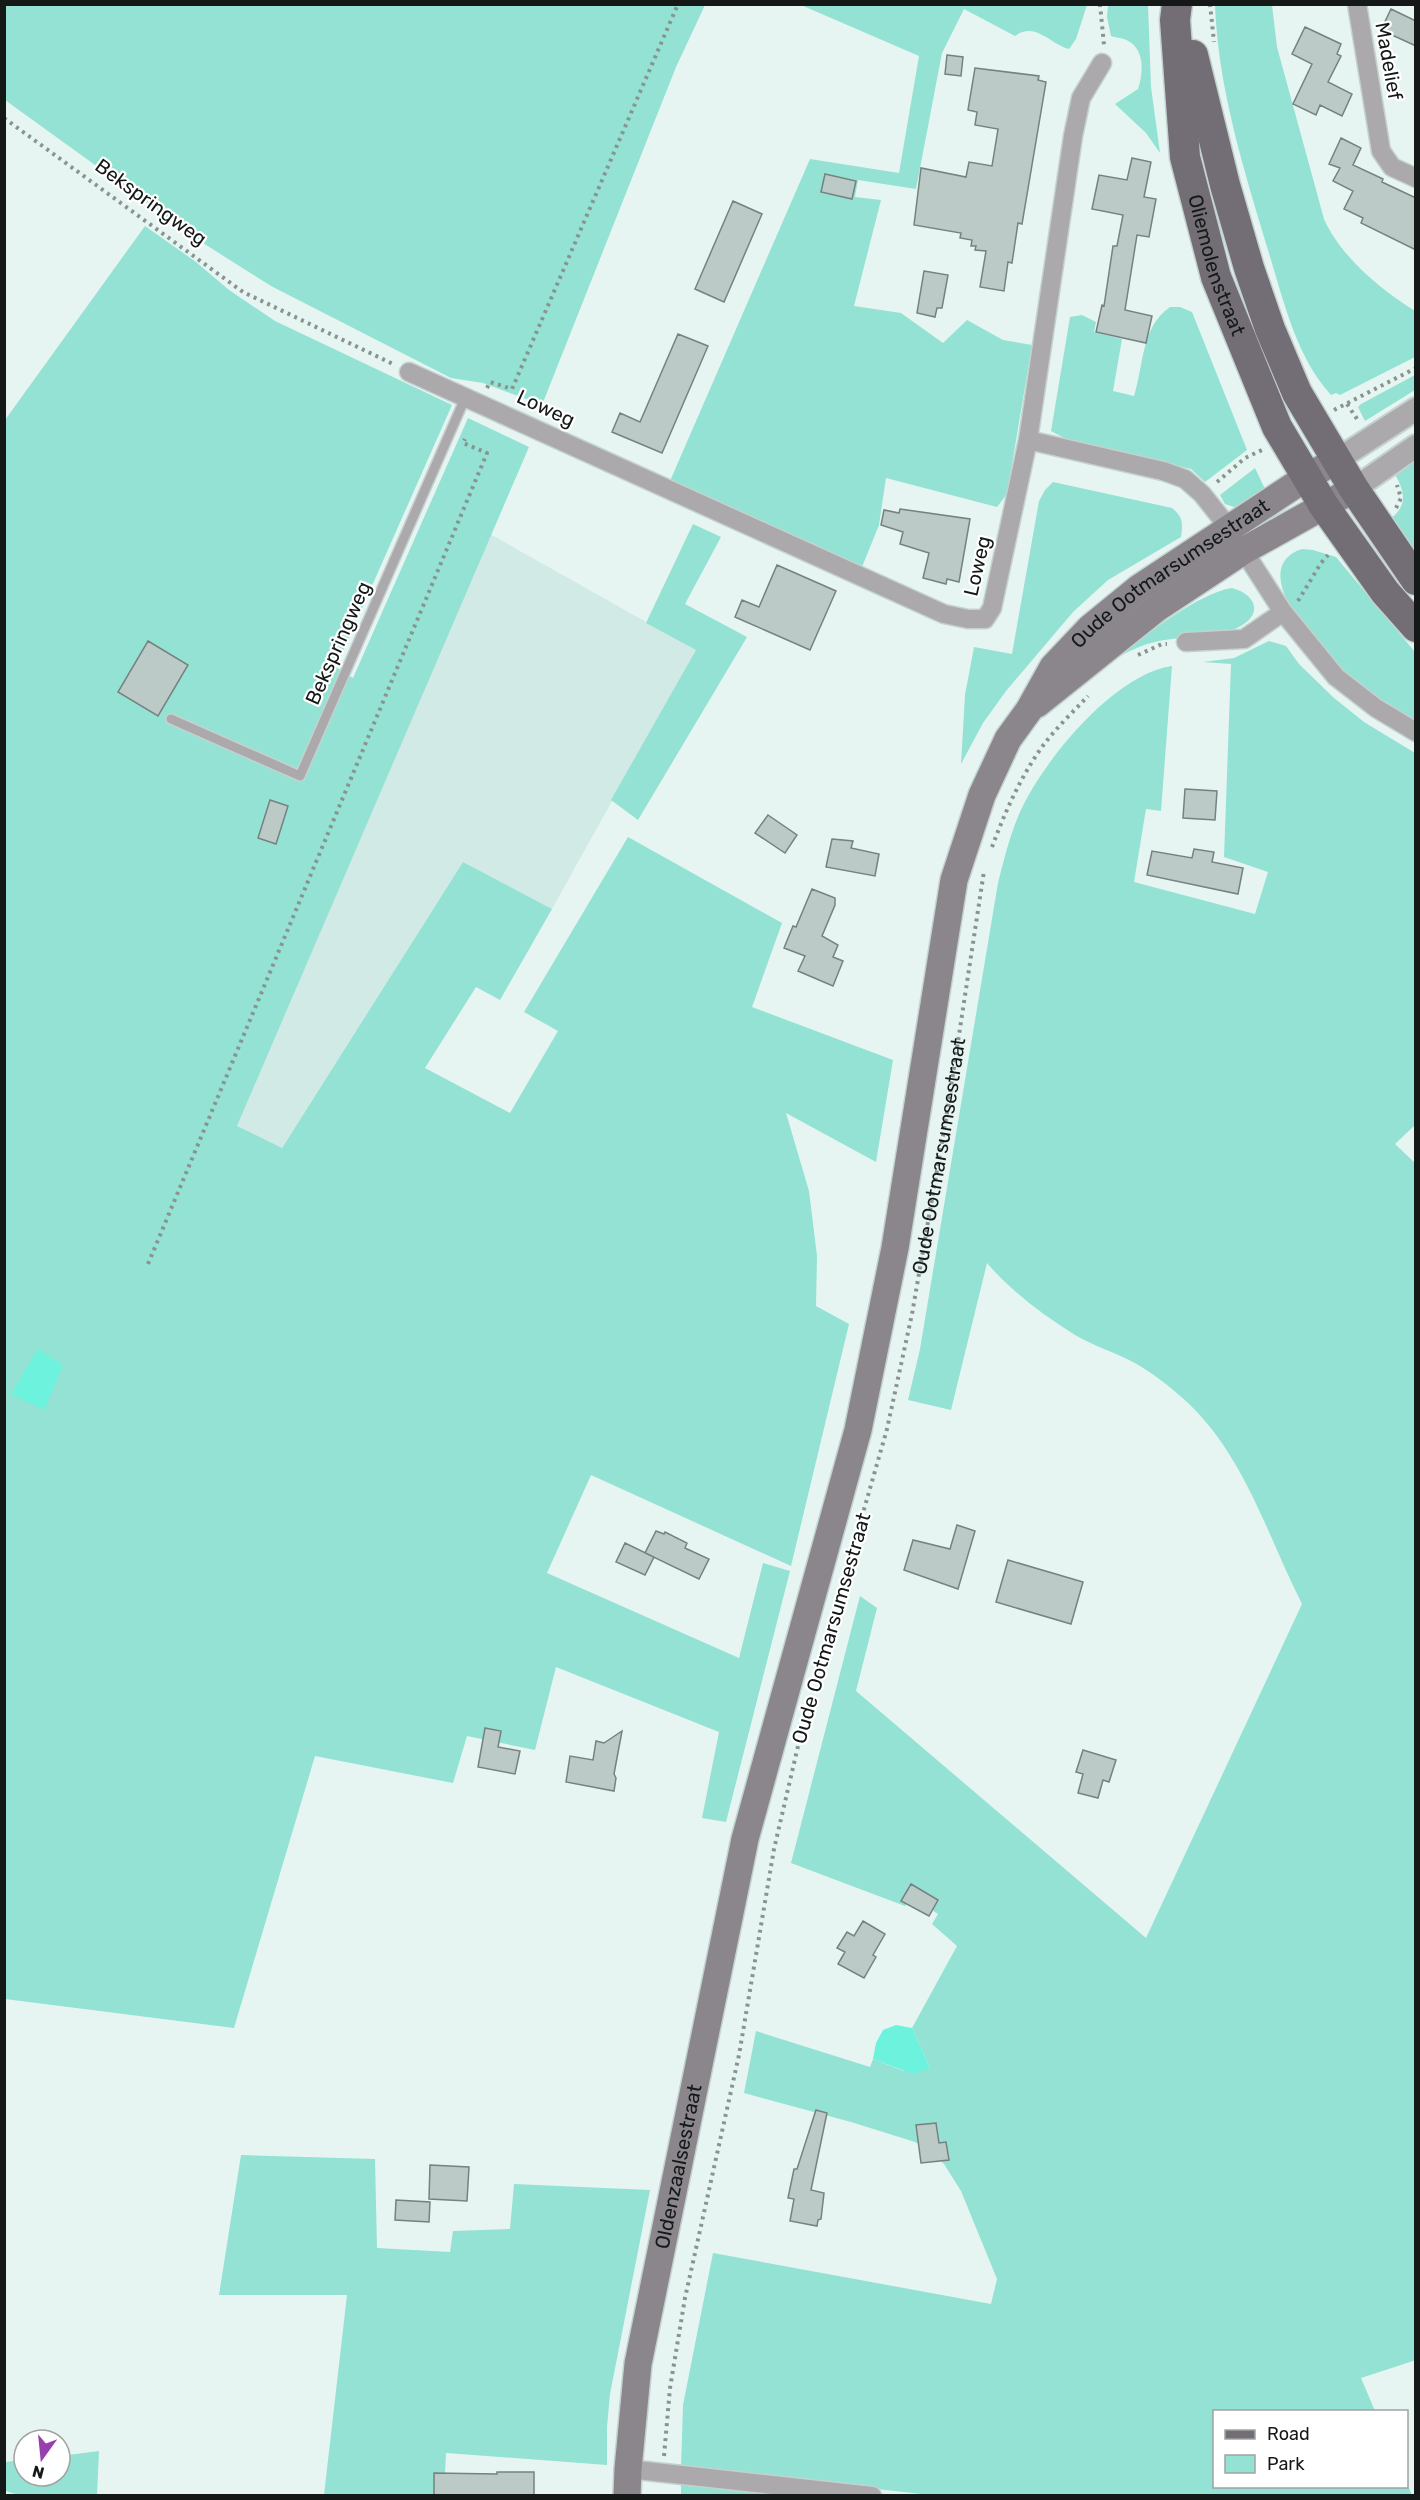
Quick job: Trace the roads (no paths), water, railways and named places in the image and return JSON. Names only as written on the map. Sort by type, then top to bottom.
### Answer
[{"type":"main road","name":"Oliemolenstraat","points":[[1177,4],[1174,20],[1185,158],[1216,277],[1284,439],[1324,506],[1385,592],[1416,627]]},
{"type":"main road","name":"Oliemolenstraat","points":[[1185,4],[1197,75],[1249,268],[1270,328],[1297,393],[1354,489],[1416,580]]},
{"type":"main road","name":"Oude Ootmarsumsestraat","points":[[745,1839],[858,1430],[895,1248],[954,880],[982,795],[1008,739],[1029,710],[1053,668],[1090,628],[1138,588],[1307,477],[1337,460]]},
{"type":"main road","name":"Oude Ootmarsumsestraat","points":[[1029,710],[1157,608],[1243,552],[1354,489]]},
{"type":"main road","name":"Oldenzaalsestraat","points":[[627,2496],[638,2364],[745,1839]]},
{"type":"street","name":"Madelief","points":[[1357,4],[1381,151],[1392,167],[1416,178]]},
{"type":"street","points":[[1102,63],[1081,98],[1073,136],[1028,440],[1163,471],[1185,479],[1202,494],[1229,528],[1283,612],[1336,677],[1376,708],[1416,732]]},
{"type":"street","name":"Loweg","points":[[409,372],[944,614],[968,619],[985,619],[992,608],[1028,440]]},
{"type":"street","points":[[1337,460],[1416,409]]},
{"type":"street","points":[[1354,489],[1416,446]]},
{"type":"street","points":[[1186,642],[1244,639],[1283,612]]},
{"type":"street","points":[[628,2469],[872,2496]]},
{"type":"lane","name":"Bekspringweg","points":[[171,719],[300,776],[466,396]]}]
